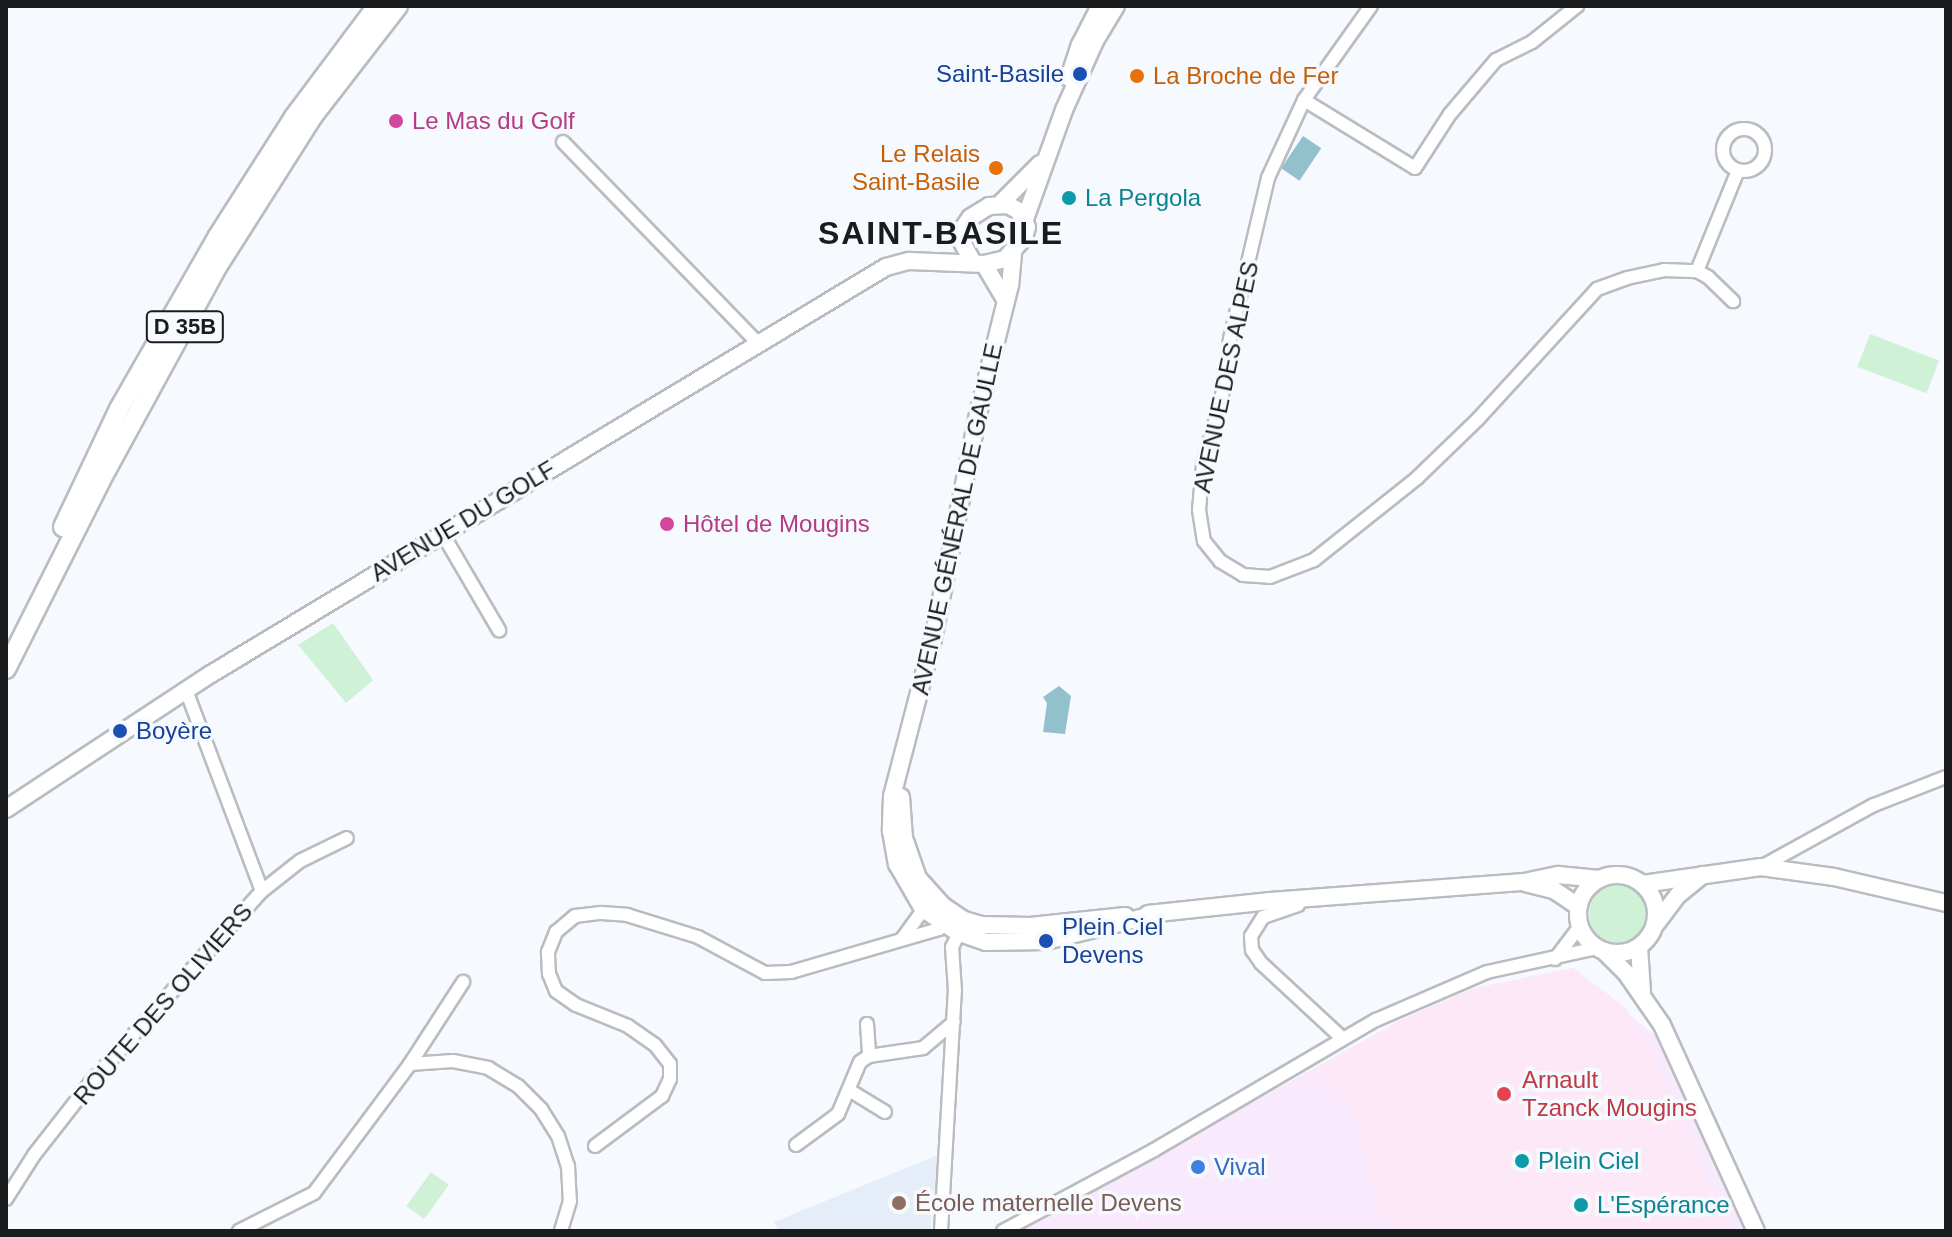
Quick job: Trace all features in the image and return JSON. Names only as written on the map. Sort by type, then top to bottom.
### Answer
[{"type":"main road","name":"D 35B","points":[[6,641],[119,409],[261,165],[377,6]]},
{"type":"main road","name":"D 35B","points":[[6,669],[94,492],[137,419],[203,292],[276,170],[340,79],[398,6]]},
{"type":"main road","points":[[1064,110],[1075,56],[1100,6]]},
{"type":"main road","points":[[978,262],[1013,253],[1024,238],[1025,219],[1064,110],[1095,41],[1116,6]]},
{"type":"main road","points":[[932,260],[962,234],[976,212],[999,205],[1047,156]]},
{"type":"main road","points":[[999,205],[1013,208],[1025,219]]},
{"type":"main road","points":[[962,234],[963,248],[978,262],[1006,301]]},
{"type":"main road","name":"AVENUE GÉNÉRAL DE GAULLE","points":[[1013,253],[1006,301],[908,738],[892,796],[891,831],[897,864],[923,909],[949,919],[1008,926],[1524,882],[1558,875],[1600,879]]},
{"type":"main road","name":"AVENUE DU GOLF","points":[[6,809],[186,690],[757,342],[886,267],[909,261],[978,262]]},
{"type":"main road","points":[[119,409],[137,419]]},
{"type":"main road","name":"AVENUE GÉNÉRAL DE GAULLE","points":[[908,738],[901,786],[904,838],[918,878],[949,919],[986,942],[1046,941],[1157,914]]},
{"type":"main road","points":[[1756,1231],[1676,1052],[1642,993],[1580,926],[1579,907],[1583,896],[1600,879],[1622,875],[1643,884],[1761,867],[1834,877],[1946,903]]},
{"type":"main road","points":[[1601,950],[1616,954],[1639,947],[1678,895],[1705,873]]},
{"type":"main road","name":"AVENUE GÉNÉRAL DE GAULLE","points":[[1524,882],[1554,890],[1579,907]]},
{"type":"main road","points":[[1643,884],[1655,903],[1655,926]]},
{"type":"main road","points":[[1639,947],[1642,993]]},
{"type":"street","name":"AVENUE DES ALPES","points":[[1371,6],[1304,100],[1268,178],[1230,339],[1222,396],[1203,465],[1199,510],[1204,541],[1220,561],[1243,575],[1270,577],[1314,560],[1417,478],[1478,419],[1597,289],[1664,270],[1697,271]]},
{"type":"street","points":[[1304,100],[1415,168],[1450,114],[1496,60],[1532,42],[1577,6]]},
{"type":"street","points":[[563,142],[757,342]]},
{"type":"street","points":[[1733,301],[1708,277],[1697,271],[1737,173]]},
{"type":"street","points":[[442,533],[499,630]]},
{"type":"street","points":[[186,690],[262,891]]},
{"type":"street","points":[[1761,867],[1874,805],[1946,777]]},
{"type":"street","name":"ROUTE DES OLIVIERS","points":[[6,1199],[34,1155],[91,1082],[262,891],[300,861],[347,838]]},
{"type":"street","points":[[1331,898],[1274,910],[1263,917],[1251,936],[1256,957],[1342,1038]]},
{"type":"street","points":[[902,939],[923,909]]},
{"type":"street","points":[[595,1146],[662,1096],[670,1079],[670,1064],[655,1045],[628,1026],[576,1005],[556,991],[549,974],[548,952],[556,932],[575,916],[627,915],[698,937],[765,973],[791,972],[902,939],[949,919],[954,1022],[941,1231]]},
{"type":"street","points":[[1554,960],[1580,926]]},
{"type":"street","points":[[1003,1231],[1306,1063],[1342,1038],[1474,977],[1601,950]]},
{"type":"street","points":[[239,1231],[314,1193],[410,1064],[463,982]]},
{"type":"street","points":[[796,1145],[838,1114],[860,1062],[869,1056],[923,1048],[954,1022]]},
{"type":"street","points":[[867,1024],[869,1056]]},
{"type":"street","points":[[410,1064],[453,1061],[488,1068],[518,1086],[541,1109],[558,1136],[568,1166],[570,1201],[561,1231]]},
{"type":"street","points":[[849,1090],[885,1112]]},
{"type":"shaded area","name":"Arnault Tzanck Mougins","points":[[1573,968],[1691,1065],[1751,1231],[1021,1231],[1399,1021],[1471,989]]},
{"type":"shaded area","name":"Arnault Tzanck Mougins","points":[[1573,968],[1626,1008],[1661,1074],[1731,1231],[1397,1231],[1381,1220],[1355,1114],[1313,1069],[1399,1021],[1471,989]]},
{"type":"shaded area","points":[[938,1155],[930,1231],[779,1231],[774,1222]]},
{"type":"green space","points":[[1870,334],[1939,361],[1927,393],[1857,367]]},
{"type":"green space","points":[[333,623],[373,680],[346,703],[298,645]]},
{"type":"green space","points":[[1618,885],[1639,893],[1647,914],[1639,935],[1618,943],[1597,935],[1589,914],[1597,893]]},
{"type":"green space","points":[[431,1172],[449,1185],[424,1219],[406,1206]]},
{"type":"water","points":[[1303,136],[1321,148],[1299,181],[1281,168]]},
{"type":"water","points":[[1059,686],[1071,696],[1065,734],[1043,732],[1047,703],[1043,697]]},
{"type":"place","name":"Saint-Basile","points":[[1080,74]]},
{"type":"place","name":"La Broche de Fer","points":[[1137,76]]},
{"type":"place","name":"Le Mas du Golf","points":[[396,121]]},
{"type":"place","name":"Le Relais Saint-Basile","points":[[996,168]]},
{"type":"place","name":"La Pergola","points":[[1069,198]]},
{"type":"place","name":"Hôtel de Mougins","points":[[667,524]]},
{"type":"place","name":"Boyère","points":[[120,731]]},
{"type":"place","name":"Plein Ciel Devens","points":[[1046,941]]},
{"type":"place","name":"Arnault Tzanck Mougins","points":[[1504,1094]]},
{"type":"place","name":"Plein Ciel","points":[[1522,1161]]},
{"type":"place","name":"Vival","points":[[1198,1167]]},
{"type":"place","name":"École maternelle Devens","points":[[899,1203]]},
{"type":"place","name":"L'Espérance","points":[[1581,1205]]},
{"type":"district","name":"SAINT-BASILE","points":[[941,233]]}]
